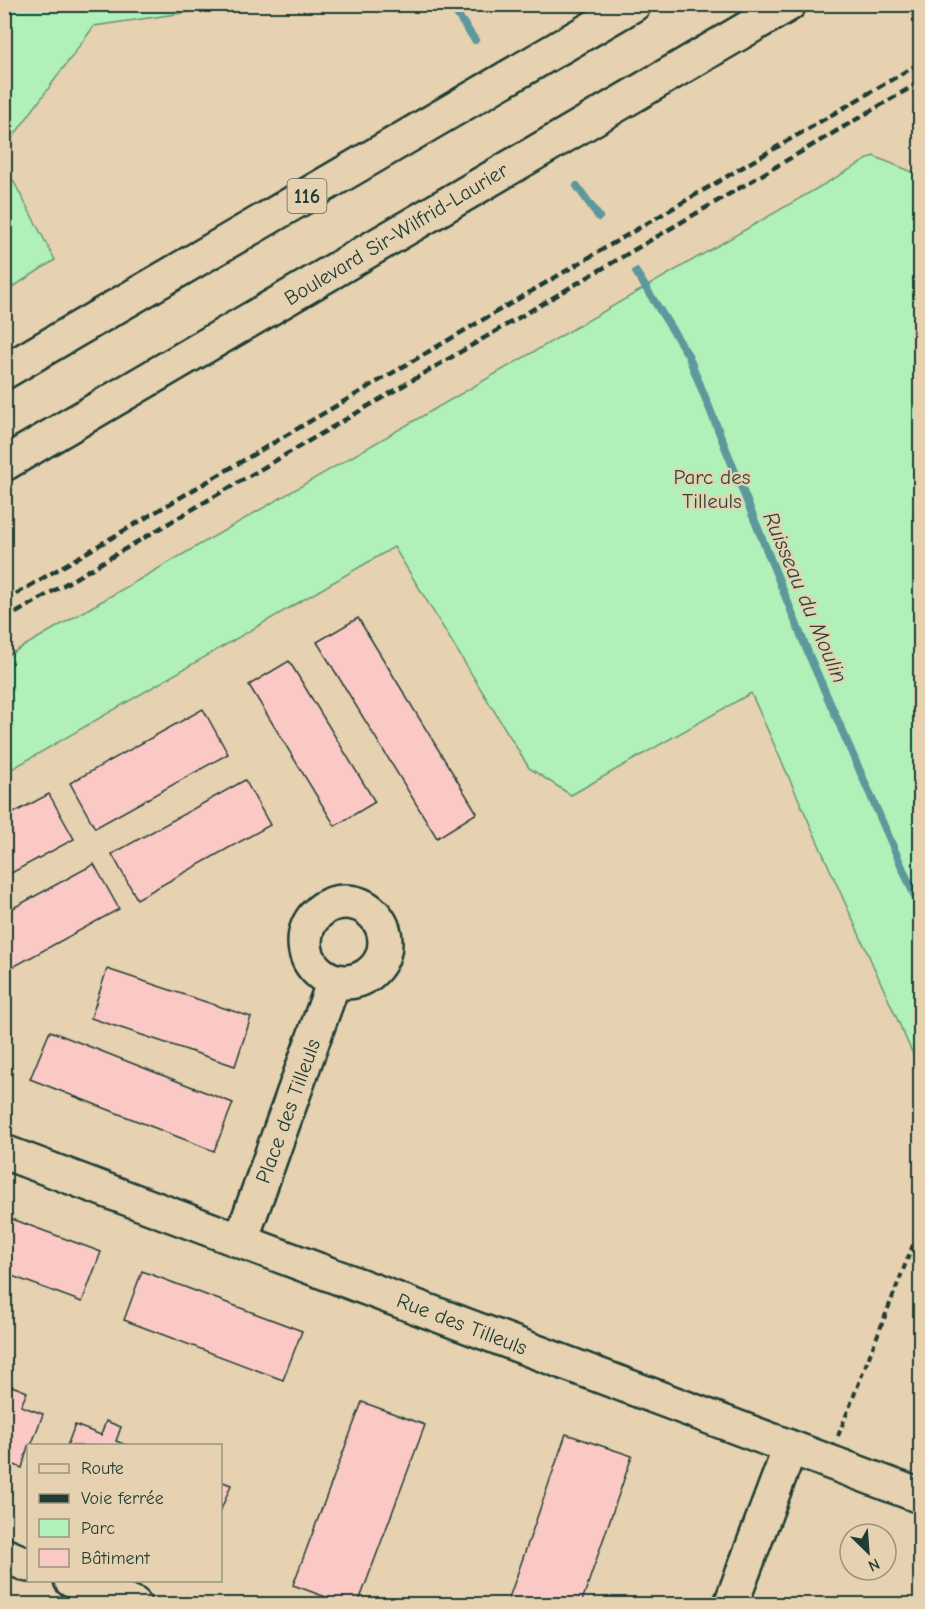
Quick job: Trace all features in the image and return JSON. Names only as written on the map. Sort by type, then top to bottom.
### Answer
[{"type":"main road","name":"116","points":[[4,372],[634,4]]},
{"type":"main road","name":"Boulevard Sir-Wilfrid-Laurier","points":[[4,464],[789,4]]},
{"type":"main road","name":"Place des Tilleuls","points":[[241,1240],[334,981]]},
{"type":"main road","name":"Rue des Tilleuls","points":[[4,1152],[921,1496]]},
{"type":"main road","points":[[731,1605],[790,1448]]},
{"type":"main road","points":[[4,1556],[27,1565]]},
{"type":"main road","points":[[74,1582],[134,1605]]},
{"type":"path","points":[[827,1461],[921,1227]]},
{"type":"green space","points":[[5,4],[237,5],[94,26],[5,148]]},
{"type":"green space","name":"Parc des Tilleuls","points":[[873,156],[920,175],[920,1070],[751,693],[571,795],[529,768],[394,547],[5,773],[5,657]]},
{"type":"green space","points":[[5,165],[55,260],[4,292]]},
{"type":"building","points":[[358,618],[477,813],[437,838],[317,642]]},
{"type":"building","points":[[289,661],[375,802],[335,826],[249,685]]},
{"type":"building","points":[[203,709],[228,754],[95,828],[70,783]]},
{"type":"building","points":[[245,780],[270,825],[137,899],[112,854]]},
{"type":"building","points":[[49,794],[74,839],[4,877],[4,818]]},
{"type":"building","points":[[94,864],[119,909],[4,972],[4,913]]},
{"type":"building","points":[[107,969],[251,1017],[235,1066],[91,1018]]},
{"type":"building","points":[[50,1031],[233,1103],[214,1151],[30,1079]]},
{"type":"building","points":[[4,1216],[101,1252],[82,1302],[4,1273]]},
{"type":"building","points":[[142,1271],[302,1331],[283,1380],[124,1320]]},
{"type":"building","points":[[12,1386],[27,1392],[21,1406],[43,1414],[32,1444],[27,1444],[22,1468],[4,1461],[4,1398],[7,1399]]},
{"type":"building","points":[[362,1402],[425,1425],[358,1604],[345,1604],[293,1585]]},
{"type":"building","points":[[106,1421],[121,1427],[116,1441],[123,1444],[68,1444],[75,1425],[101,1435]]},
{"type":"building","points":[[566,1434],[632,1456],[581,1604],[507,1604]]},
{"type":"building","points":[[222,1482],[231,1485],[222,1507]]},
{"type":"waterway","name":"Ruisseau du Moulin","points":[[450,4],[475,40]]},
{"type":"waterway","name":"Ruisseau du Moulin","points":[[577,186],[599,217]]},
{"type":"waterway","name":"Ruisseau du Moulin","points":[[636,272],[688,355],[809,655],[920,908]]},
{"type":"railway","points":[[4,601],[920,63]]},
{"type":"railway","points":[[4,620],[920,82]]}]
